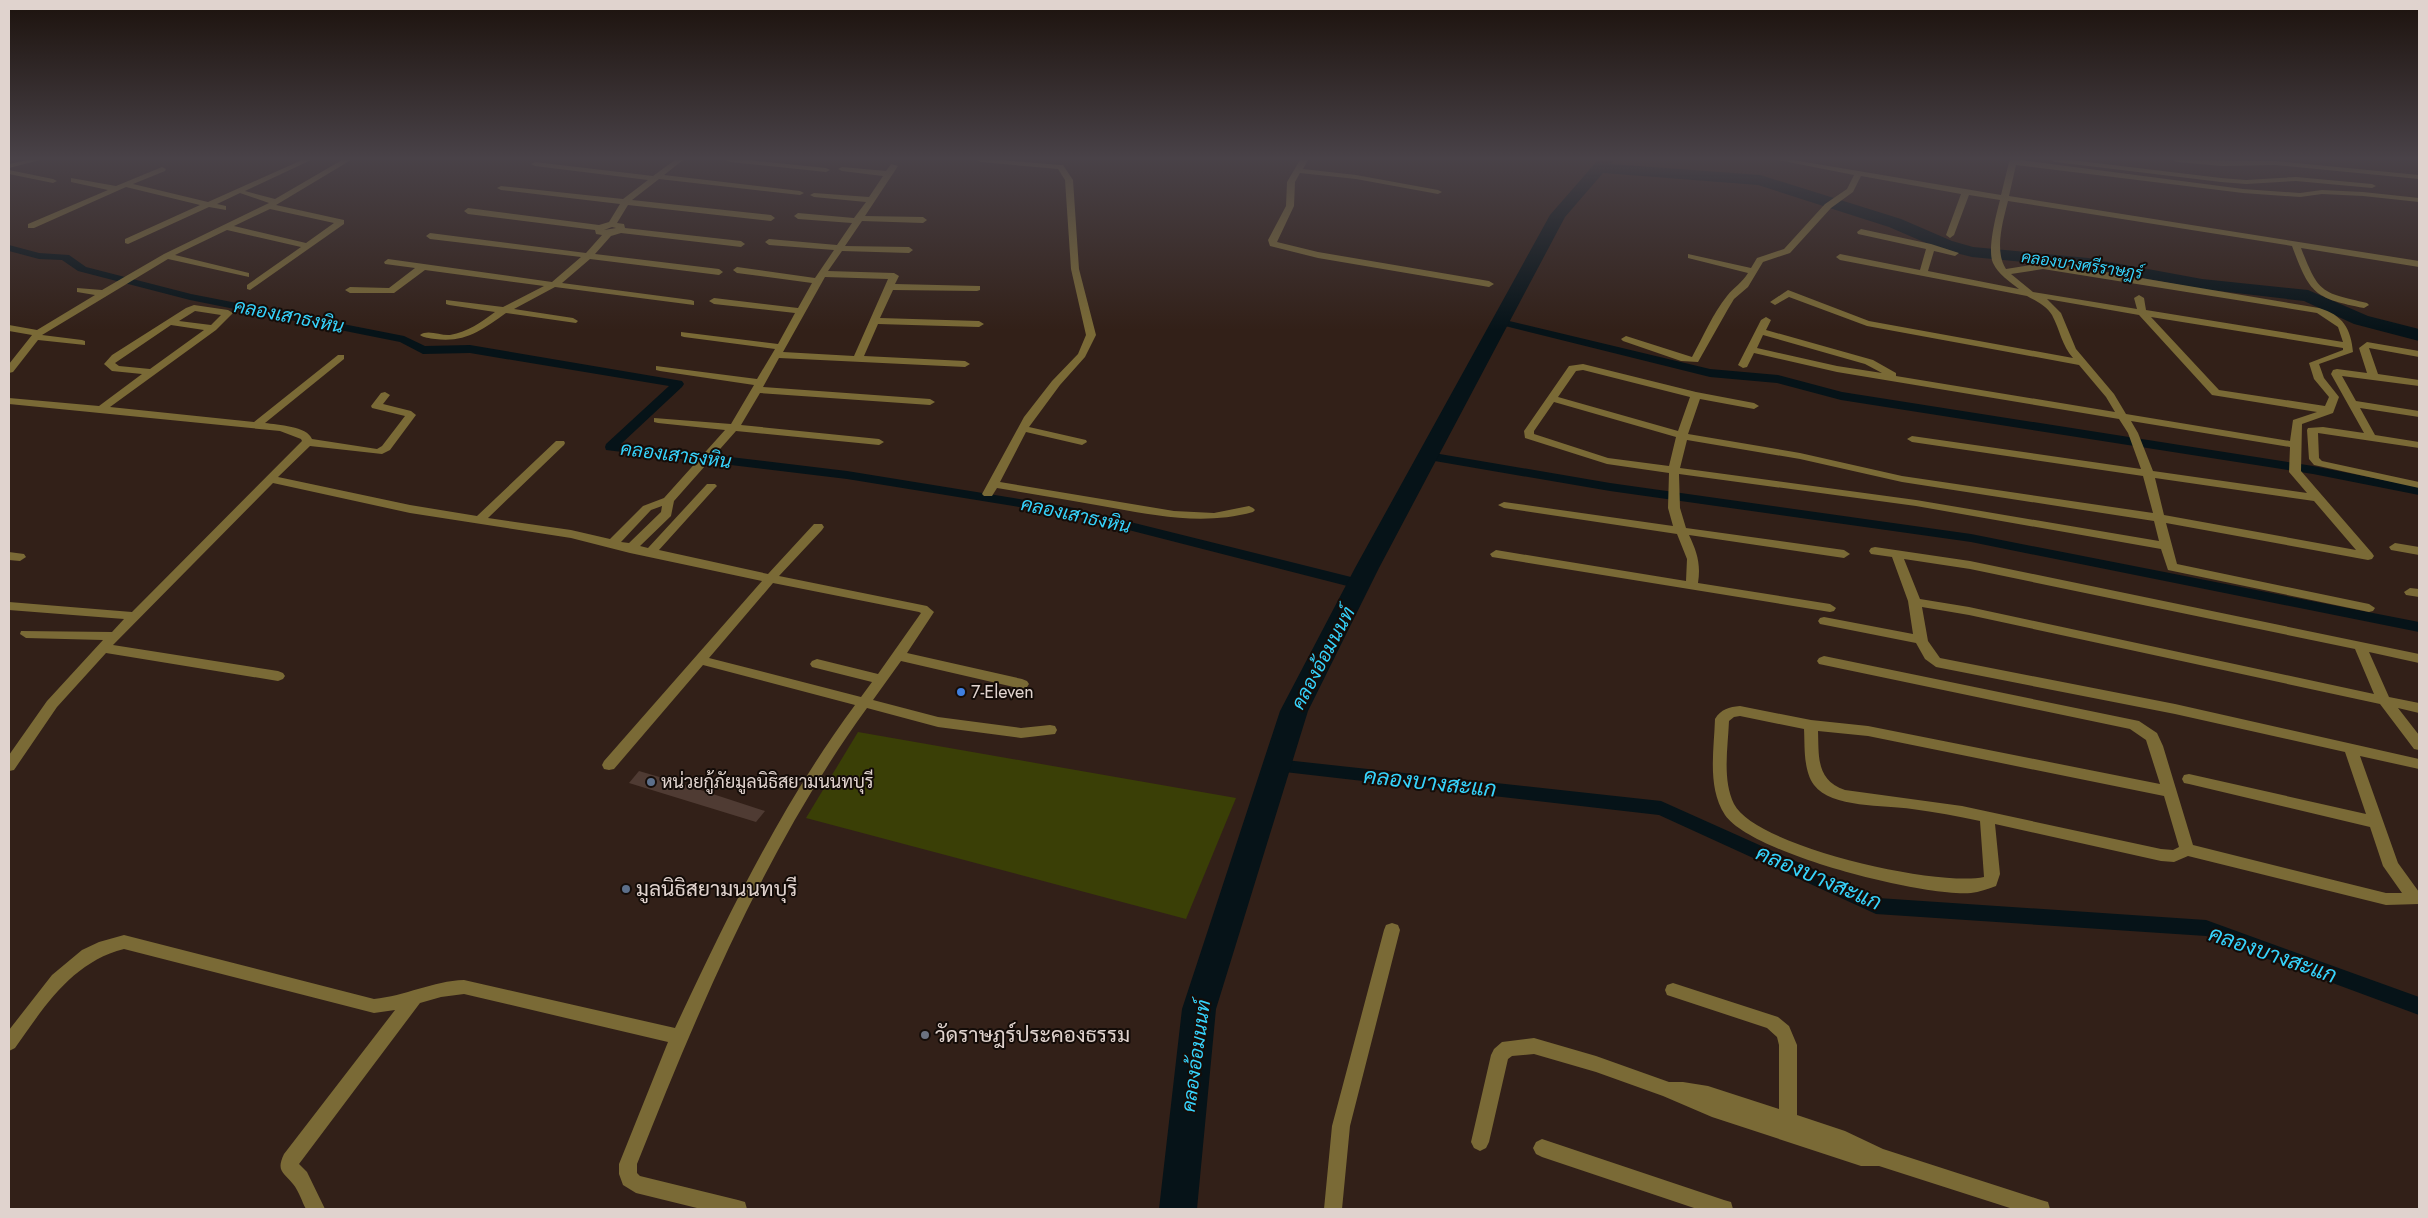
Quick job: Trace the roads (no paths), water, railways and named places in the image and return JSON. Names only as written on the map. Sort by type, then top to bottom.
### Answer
[{"type":"street","points":[[31,226],[52,217]]},
{"type":"street","points":[[128,242],[182,217]]},
{"type":"street","points":[[9,370],[37,335],[138,271],[246,217]]},
{"type":"street","points":[[250,287],[341,222],[321,217]]},
{"type":"street","points":[[513,217],[741,244]]},
{"type":"street","points":[[425,335],[448,338],[470,333],[503,311],[555,284],[587,257],[615,217]]},
{"type":"street","points":[[761,217],[771,218]]},
{"type":"street","points":[[815,217],[923,220]]},
{"type":"street","points":[[1071,217],[1075,269],[1091,334],[1082,355],[1056,383],[1022,428],[990,489],[1162,513],[1220,516],[1238,514],[1249,510]]},
{"type":"street","points":[[1284,217],[1272,240],[1276,246],[1318,256],[1489,284]]},
{"type":"street","points":[[1626,339],[1695,360],[1731,296],[1745,285],[1760,260],[1787,251],[1818,217]]},
{"type":"street","points":[[1950,235],[1957,217]]},
{"type":"street","points":[[1999,217],[1997,230],[1997,262],[2004,272],[2056,313],[2071,350],[2110,396],[2133,433],[2148,473],[2172,567],[2369,608]]},
{"type":"street","points":[[2120,217],[2419,264]]},
{"type":"street","points":[[612,544],[647,508],[668,500],[734,428],[820,277],[857,219]]},
{"type":"street","points":[[226,227],[304,245]]},
{"type":"street","points":[[142,243],[152,234],[149,232]]},
{"type":"street","points":[[1861,232],[1956,253]]},
{"type":"street","points":[[430,236],[719,272]]},
{"type":"street","points":[[769,242],[839,248],[909,250]]},
{"type":"street","points":[[2296,245],[2315,289],[2332,298],[2364,305]]},
{"type":"street","points":[[1923,273],[1931,248]]},
{"type":"street","points":[[167,256],[246,275]]},
{"type":"street","points":[[1691,256],[1752,271]]},
{"type":"street","points":[[1840,257],[2030,294],[2348,346]]},
{"type":"street","points":[[388,262],[691,303]]},
{"type":"street","points":[[350,290],[391,291],[423,266]]},
{"type":"street","points":[[2004,272],[2043,266],[2064,268],[2318,311],[2339,320],[2347,332],[2348,352],[2314,363],[2319,379],[2334,397],[2330,411]]},
{"type":"street","points":[[737,270],[820,277],[894,276],[858,358]]},
{"type":"street","points":[[889,287],[977,288]]},
{"type":"street","points":[[80,290],[104,293]]},
{"type":"street","points":[[1776,302],[1788,293],[1867,324],[2082,363]]},
{"type":"street","points":[[2139,298],[2142,312],[2216,393],[2330,411]]},
{"type":"street","points":[[714,301],[801,311]]},
{"type":"street","points":[[449,302],[573,321]]},
{"type":"street","points":[[103,408],[213,328],[228,313],[194,308],[168,322],[115,357],[109,364],[116,369],[151,372]]},
{"type":"street","points":[[1743,365],[1766,320]]},
{"type":"street","points":[[874,321],[980,324]]},
{"type":"street","points":[[168,322],[213,328]]},
{"type":"street","points":[[9,328],[82,343]]},
{"type":"street","points":[[1760,331],[1869,362],[1901,379]]},
{"type":"street","points":[[684,334],[779,351],[965,364]]},
{"type":"street","points":[[2373,376],[2364,348],[2367,345],[2419,354]]},
{"type":"street","points":[[1752,350],[1837,369],[2122,417],[2295,449]]},
{"type":"street","points":[[255,426],[341,357]]},
{"type":"street","points":[[1754,406],[1696,395],[1582,367],[1574,368],[1529,431],[1529,436],[1607,460],[1674,471],[1916,503],[2167,546]]},
{"type":"street","points":[[660,368],[759,387],[930,402]]},
{"type":"street","points":[[2371,438],[2336,374],[2343,371],[2419,383]]},
{"type":"street","points":[[307,442],[374,452],[386,448],[410,415],[376,406],[385,395]]},
{"type":"street","points":[[1692,585],[1694,566],[1680,531],[1674,508],[1673,488],[1674,471],[1696,395]]},
{"type":"street","points":[[1551,398],[1683,436],[1800,456],[1902,478],[2161,518],[2368,556],[2295,472],[2297,422],[2330,411]]},
{"type":"street","points":[[9,401],[103,408],[255,426],[303,434],[307,442]]},
{"type":"street","points":[[2353,404],[2419,414]]},
{"type":"street","points":[[658,420],[879,442]]},
{"type":"street","points":[[1022,428],[1082,442]]},
{"type":"street","points":[[2419,445],[2323,430],[2312,430],[2314,459],[2324,466],[2419,485]]},
{"type":"street","points":[[1912,438],[2316,498]]},
{"type":"street","points":[[9,766],[52,704],[114,636],[307,442]]},
{"type":"street","points":[[480,519],[560,443]]},
{"type":"street","points":[[271,479],[374,502],[571,534],[630,549],[926,610],[927,616],[862,704],[779,835],[733,921],[679,1037],[628,1164],[627,1175],[629,1180],[648,1188],[738,1209]]},
{"type":"street","points":[[650,553],[712,486]]},
{"type":"street","points":[[630,549],[667,512],[668,500]]},
{"type":"street","points":[[1504,505],[1844,554]]},
{"type":"street","points":[[609,765],[770,578],[818,527]]},
{"type":"street","points":[[2395,547],[2419,551]]},
{"type":"street","points":[[1875,551],[1970,565],[2419,658]]},
{"type":"street","points":[[1896,553],[1914,602],[1920,639],[1928,656],[1945,665],[2175,709],[2419,764]]},
{"type":"street","points":[[1496,554],[1830,608]]},
{"type":"street","points":[[1914,602],[1970,611],[2419,708]]},
{"type":"street","points":[[9,606],[134,616]]},
{"type":"street","points":[[1824,621],[1920,639]]},
{"type":"street","points":[[26,634],[114,636]]},
{"type":"street","points":[[2360,646],[2384,700],[2419,745]]},
{"type":"street","points":[[103,648],[278,676]]},
{"type":"street","points":[[898,656],[1022,684]]},
{"type":"street","points":[[699,660],[862,704],[938,722],[1022,733],[1050,730]]},
{"type":"street","points":[[1824,661],[2134,725],[2152,737],[2171,792],[2187,850]]},
{"type":"street","points":[[817,664],[881,679]]},
{"type":"street","points":[[1987,817],[1992,874],[1991,882],[1982,886],[1934,885],[1817,858],[1744,825],[1727,806],[1722,794],[1722,719],[1730,712],[1740,711],[1811,725],[1868,730],[2171,792]]},
{"type":"street","points":[[1811,725],[1815,774],[1820,782],[1830,790],[1842,794],[1912,803],[1987,817],[2161,855],[2174,856],[2187,850],[2386,899],[2401,900],[2417,897],[2392,866],[2374,822],[2351,750]]},
{"type":"street","points":[[2189,779],[2374,822]]},
{"type":"street","points":[[1334,1209],[1341,1126],[1392,930]]},
{"type":"street","points":[[9,1043],[46,992],[69,969],[86,955],[107,944],[124,942],[374,1006],[391,1006],[455,987],[464,987],[679,1037]]},
{"type":"street","points":[[1673,990],[1772,1022],[1781,1028],[1787,1035],[1788,1045],[1788,1121]]},
{"type":"street","points":[[316,1209],[300,1178],[291,1171],[289,1166],[290,1160],[414,998]]},
{"type":"street","points":[[1480,1142],[1500,1055],[1508,1048],[1534,1046],[1596,1064],[1668,1089],[1712,1109],[1861,1157],[1879,1157]]},
{"type":"street","points":[[1668,1089],[1689,1089],[1856,1144],[1879,1157],[2041,1209]]},
{"type":"street","points":[[1542,1148],[1724,1209]]},
{"type":"waterway","name":"คลองอ้อมนนท์","points":[[1178,1209],[1199,1009],[1294,711],[1367,568],[1557,217]]},
{"type":"waterway","name":"คลองบางศรีราษฎร์","points":[[1876,217],[1946,245],[1972,252],[2088,263],[2202,284],[2308,296],[2361,320],[2419,335]]},
{"type":"waterway","name":"คลองเสาธงหิน","points":[[9,248],[39,256],[65,257],[82,269],[190,297],[404,339],[423,350],[470,349],[678,384],[611,447],[847,475],[1074,512],[1359,584]]},
{"type":"waterway","points":[[1501,322],[1710,373],[1778,379],[1841,396],[2313,470],[2419,491]]},
{"type":"waterway","points":[[1428,456],[1610,487],[1971,538],[2419,627]]},
{"type":"waterway","name":"คลองบางสะแก","points":[[1276,765],[1661,808],[1876,906],[2206,928],[2419,1006]]},
{"type":"place","name":"7-Eleven","points":[[961,692]]},
{"type":"place","name":"หน่วยกู้ภัยมูลนิธิสยามนนทบุรี","points":[[651,782]]},
{"type":"place","name":"มูลนิธิสยามนนทบุรี","points":[[626,889]]},
{"type":"place","name":"วัดราษฎร์ประคองธรรม","points":[[925,1035]]}]
